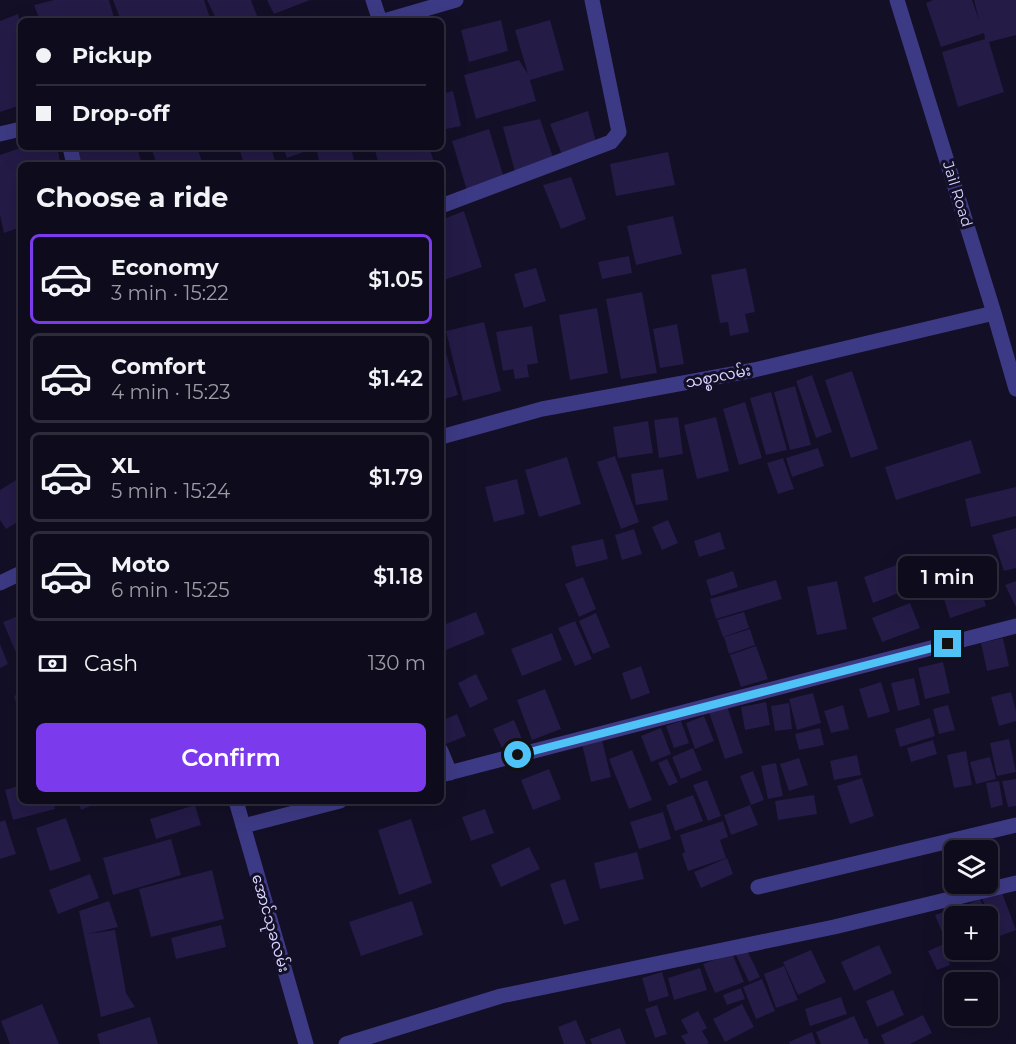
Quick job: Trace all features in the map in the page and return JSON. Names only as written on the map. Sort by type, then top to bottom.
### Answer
[{"type":"street","points":[[373,0],[381,18]]},
{"type":"street","points":[[393,18],[456,0]]},
{"type":"street","points":[[444,205],[611,142],[619,132],[592,0]]},
{"type":"street","name":"Jail Road","points":[[897,0],[1016,389]]},
{"type":"street","points":[[0,134],[18,130]]},
{"type":"street","name":"သစ္စာလမ်း","points":[[444,436],[542,409],[754,369],[994,313]]},
{"type":"street","points":[[0,583],[18,574]]},
{"type":"street","points":[[445,774],[1016,626]]},
{"type":"street","name":"အောင်သုခလမ်း","points":[[237,804],[306,1044]]},
{"type":"street","points":[[243,826],[328,804]]},
{"type":"street","points":[[758,887],[1016,825]]},
{"type":"street","points":[[346,1044],[501,996],[834,927],[1016,883]]},
{"type":"building","points":[[54,0],[109,0],[114,18],[39,18],[34,5]]},
{"type":"building","points":[[113,0],[204,0],[210,18],[120,18]]},
{"type":"building","points":[[207,0],[251,0],[258,18],[216,18]]},
{"type":"building","points":[[267,0],[310,0],[274,14]]},
{"type":"building","points":[[933,0],[972,0],[979,20],[974,0],[1016,0],[1016,35],[989,42],[1004,92],[958,107],[942,52],[985,39],[984,33],[941,47],[926,3]]},
{"type":"building","points":[[18,14],[18,106],[0,112],[0,21]]},
{"type":"building","points":[[501,20],[508,51],[469,62],[461,30]]},
{"type":"building","points":[[550,20],[564,70],[530,80],[536,101],[476,119],[464,75],[519,60],[528,74],[515,30]]},
{"type":"building","points":[[453,91],[461,126],[444,129],[444,93]]},
{"type":"building","points":[[588,111],[596,142],[562,155],[550,124]]},
{"type":"building","points":[[540,119],[554,160],[515,172],[503,127]]},
{"type":"building","points":[[489,129],[504,178],[467,191],[452,141]]},
{"type":"building","points":[[18,149],[58,150],[60,162],[18,162],[18,228],[4,233],[0,215],[0,155]]},
{"type":"building","points":[[74,150],[138,150],[141,162],[76,162]]},
{"type":"building","points":[[152,150],[198,150],[202,162],[156,162]]},
{"type":"building","points":[[240,150],[272,150],[275,162],[243,162]]},
{"type":"building","points":[[284,150],[309,150],[287,158]]},
{"type":"building","points":[[317,150],[352,150],[354,162],[319,162]]},
{"type":"building","points":[[375,150],[430,150],[434,162],[378,162]]},
{"type":"building","points":[[668,152],[675,185],[616,196],[610,164]]},
{"type":"building","points":[[571,177],[586,219],[561,229],[543,185]]},
{"type":"building","points":[[464,211],[482,267],[444,280],[444,219]]},
{"type":"building","points":[[673,216],[682,254],[636,265],[627,226]]},
{"type":"building","points":[[629,256],[632,273],[602,279],[598,262]]},
{"type":"building","points":[[536,268],[546,301],[524,308],[514,274]]},
{"type":"building","points":[[746,268],[755,312],[745,314],[749,332],[730,336],[728,322],[720,323],[711,275]]},
{"type":"building","points":[[642,292],[657,373],[621,379],[606,299]]},
{"type":"building","points":[[597,308],[608,373],[570,380],[559,315]]},
{"type":"building","points":[[484,322],[501,391],[463,401],[446,331]]},
{"type":"building","points":[[677,324],[684,364],[660,368],[653,329]]},
{"type":"building","points":[[532,326],[538,363],[527,365],[529,377],[515,379],[513,369],[503,371],[496,332]]},
{"type":"building","points":[[444,346],[458,395],[444,399]]},
{"type":"building","points":[[852,371],[878,449],[851,458],[825,380]]},
{"type":"building","points":[[812,375],[832,432],[816,438],[796,381]]},
{"type":"building","points":[[795,386],[811,445],[790,450],[774,392]]},
{"type":"building","points":[[771,392],[787,450],[766,455],[750,398]]},
{"type":"building","points":[[745,402],[762,458],[739,465],[723,409]]},
{"type":"building","points":[[678,417],[683,454],[659,458],[654,420]]},
{"type":"building","points":[[716,417],[729,471],[697,479],[684,425]]},
{"type":"building","points":[[648,421],[653,453],[618,458],[613,427]]},
{"type":"building","points":[[971,440],[981,473],[896,500],[885,467]]},
{"type":"building","points":[[818,448],[824,466],[792,477],[786,458]]},
{"type":"building","points":[[615,456],[639,522],[621,529],[597,462]]},
{"type":"building","points":[[567,457],[581,504],[539,517],[525,470]]},
{"type":"building","points":[[783,458],[794,489],[778,494],[767,463]]},
{"type":"building","points":[[663,469],[668,500],[636,505],[631,474]]},
{"type":"building","points":[[18,479],[18,522],[6,529],[0,520],[0,490]]},
{"type":"building","points":[[517,479],[525,514],[494,522],[485,487]]},
{"type":"building","points":[[1016,487],[1016,516],[971,527],[965,499]]},
{"type":"building","points":[[668,520],[678,543],[662,550],[652,527]]},
{"type":"building","points":[[1016,528],[1016,568],[1004,571],[992,535]]},
{"type":"building","points":[[634,529],[642,554],[622,560],[615,535]]},
{"type":"building","points":[[720,532],[725,549],[699,557],[694,541]]},
{"type":"building","points":[[603,539],[608,559],[576,567],[571,546]]},
{"type":"building","points":[[970,556],[986,606],[950,618],[934,568]]},
{"type":"building","points":[[905,562],[914,587],[873,603],[864,577]]},
{"type":"building","points":[[733,571],[738,587],[711,596],[706,580]]},
{"type":"building","points":[[583,577],[596,609],[579,617],[565,584]]},
{"type":"building","points":[[776,580],[782,599],[716,619],[710,599]]},
{"type":"building","points":[[837,581],[847,629],[817,635],[807,587]]},
{"type":"building","points":[[1016,581],[1016,607],[1005,585]]},
{"type":"building","points":[[910,603],[920,628],[882,642],[872,618]]},
{"type":"building","points":[[476,612],[485,634],[444,651],[444,625]]},
{"type":"building","points":[[744,612],[749,628],[723,637],[717,620]]},
{"type":"building","points":[[596,613],[610,647],[593,654],[579,621]]},
{"type":"building","points":[[18,616],[18,657],[3,622]]},
{"type":"building","points":[[575,621],[592,659],[575,666],[558,628]]},
{"type":"building","points":[[750,629],[755,645],[729,654],[724,637]]},
{"type":"building","points":[[552,633],[562,660],[522,676],[511,649]]},
{"type":"building","points":[[1003,638],[1009,666],[987,671],[981,643]]},
{"type":"building","points":[[0,644],[8,664],[0,668]]},
{"type":"building","points":[[756,646],[768,679],[741,687],[730,655]]},
{"type":"building","points":[[943,662],[950,693],[925,699],[918,668]]},
{"type":"building","points":[[641,666],[650,693],[631,700],[622,673]]},
{"type":"building","points":[[476,674],[488,699],[470,708],[458,683]]},
{"type":"building","points":[[914,678],[920,705],[898,711],[891,683]]},
{"type":"building","points":[[881,682],[890,712],[868,718],[859,689]]},
{"type":"building","points":[[545,689],[561,729],[532,740],[517,700]]},
{"type":"building","points":[[1011,692],[1016,721],[999,726],[991,697]]},
{"type":"building","points":[[813,693],[821,723],[797,730],[789,699]]},
{"type":"building","points":[[18,694],[18,708],[14,696]]},
{"type":"building","points":[[766,702],[770,725],[745,730],[741,707]]},
{"type":"building","points":[[789,703],[792,729],[775,731],[771,706]]},
{"type":"building","points":[[843,705],[849,729],[831,733],[824,711]]},
{"type":"building","points":[[948,705],[955,730],[939,734],[933,709]]},
{"type":"building","points":[[727,706],[743,753],[725,759],[709,712]]},
{"type":"building","points":[[457,714],[466,736],[446,744],[444,720]]},
{"type":"building","points":[[704,716],[714,741],[695,749],[686,723]]},
{"type":"building","points":[[930,718],[935,736],[900,747],[895,729]]},
{"type":"building","points":[[514,720],[522,739],[502,748],[493,729]]},
{"type":"building","points":[[681,721],[689,743],[674,748],[666,726]]},
{"type":"building","points":[[661,728],[671,754],[651,762],[641,736]]},
{"type":"building","points":[[820,728],[824,745],[799,750],[795,734]]},
{"type":"building","points":[[1009,739],[1016,772],[997,776],[990,743]]},
{"type":"building","points":[[602,740],[611,777],[591,782],[582,744]]},
{"type":"building","points":[[933,740],[937,754],[911,762],[907,748]]},
{"type":"building","points":[[693,748],[702,770],[681,779],[672,757]]},
{"type":"building","points":[[632,750],[652,800],[629,809],[609,759]]},
{"type":"building","points":[[966,751],[972,785],[954,788],[947,755]]},
{"type":"building","points":[[857,755],[861,775],[834,780],[830,761]]},
{"type":"building","points":[[990,757],[996,779],[976,784],[970,762]]},
{"type":"building","points":[[799,758],[808,785],[789,791],[780,764]]},
{"type":"building","points":[[667,759],[678,782],[669,786],[658,763]]},
{"type":"building","points":[[776,763],[783,796],[768,799],[761,766]]},
{"type":"building","points":[[549,769],[561,799],[533,810],[521,780]]},
{"type":"building","points":[[753,771],[764,800],[751,805],[740,776]]},
{"type":"building","points":[[862,778],[874,816],[850,824],[837,786]]},
{"type":"building","points":[[1016,779],[1016,806],[1008,807],[1002,781]]},
{"type":"building","points":[[707,780],[721,816],[708,821],[693,785]]},
{"type":"building","points":[[999,781],[1003,805],[991,808],[986,783]]},
{"type":"building","points":[[18,786],[18,804],[54,804],[55,809],[13,820],[5,790]]},
{"type":"building","points":[[693,795],[703,821],[675,831],[666,805]]},
{"type":"building","points":[[814,795],[817,814],[778,820],[775,801]]},
{"type":"building","points":[[79,804],[95,804],[81,810]]},
{"type":"building","points":[[195,805],[201,825],[156,839],[150,819]]},
{"type":"building","points":[[750,805],[758,825],[731,835],[724,815]]},
{"type":"building","points":[[485,809],[494,833],[471,841],[462,817]]},
{"type":"building","points":[[663,812],[671,839],[639,849],[630,822]]},
{"type":"building","points":[[66,818],[81,861],[50,871],[36,828]]},
{"type":"building","points":[[411,819],[432,883],[399,895],[378,830]]},
{"type":"building","points":[[5,820],[16,854],[0,859],[0,822]]},
{"type":"building","points":[[723,821],[728,837],[720,840],[726,858],[688,871],[682,854],[685,852],[680,835]]},
{"type":"building","points":[[171,839],[181,875],[113,895],[103,858]]},
{"type":"building","points":[[529,847],[540,869],[501,887],[491,865]]},
{"type":"building","points":[[637,852],[644,879],[600,889],[594,863]]},
{"type":"building","points":[[727,858],[733,874],[701,888],[694,872]]},
{"type":"building","points":[[212,870],[224,919],[151,937],[139,889]]},
{"type":"building","points":[[90,874],[99,898],[58,914],[49,890]]},
{"type":"building","points":[[565,879],[579,920],[564,925],[550,884]]},
{"type":"building","points":[[1001,890],[1016,930],[998,937],[998,906],[985,906],[982,898],[998,894]]},
{"type":"building","points":[[980,899],[983,906],[964,906]]},
{"type":"building","points":[[109,901],[118,927],[88,934],[115,930],[126,993],[135,1007],[101,1017],[79,911]]},
{"type":"building","points":[[412,901],[423,935],[361,956],[349,922]]},
{"type":"building","points":[[944,912],[944,937],[935,915]]},
{"type":"building","points":[[221,925],[226,947],[176,959],[171,938]]},
{"type":"building","points":[[879,945],[892,973],[854,991],[841,962]]},
{"type":"building","points":[[942,945],[944,960],[948,960],[950,965],[937,970],[928,951]]},
{"type":"building","points":[[747,950],[760,977],[749,982],[736,955]]},
{"type":"building","points":[[811,950],[826,982],[798,995],[783,962]]},
{"type":"building","points":[[732,953],[744,982],[715,993],[703,964]]},
{"type":"building","points":[[784,966],[798,1000],[776,1008],[764,974]]},
{"type":"building","points":[[700,968],[707,990],[674,1000],[668,978]]},
{"type":"building","points":[[662,972],[669,996],[649,1002],[642,978]]},
{"type":"building","points":[[762,979],[775,1011],[756,1019],[743,987]]},
{"type":"building","points":[[741,988],[745,999],[727,1005],[723,995]]},
{"type":"building","points":[[893,990],[904,1015],[877,1027],[866,1001]]},
{"type":"building","points":[[841,997],[847,1014],[810,1026],[805,1009]]},
{"type":"building","points":[[42,1004],[59,1044],[10,1044],[1,1021]]},
{"type":"building","points":[[742,1004],[754,1027],[725,1042],[713,1019]]},
{"type":"building","points":[[657,1005],[667,1034],[655,1038],[645,1009]]},
{"type":"building","points":[[698,1011],[707,1028],[702,1031],[709,1043],[686,1044],[681,1036],[688,1033],[681,1020]]},
{"type":"building","points":[[923,1015],[932,1033],[910,1044],[885,1044],[881,1035]]},
{"type":"building","points":[[854,1016],[864,1039],[867,1038],[869,1044],[821,1044],[816,1032]]},
{"type":"building","points":[[150,1017],[158,1044],[100,1044],[97,1034]]},
{"type":"building","points":[[576,1020],[586,1044],[564,1044],[558,1027]]},
{"type":"building","points":[[620,1028],[626,1044],[592,1044],[590,1039]]},
{"type":"building","points":[[812,1032],[816,1044],[790,1044],[789,1042]]},
{"type":"route","points":[[518,755],[948,644]]}]
